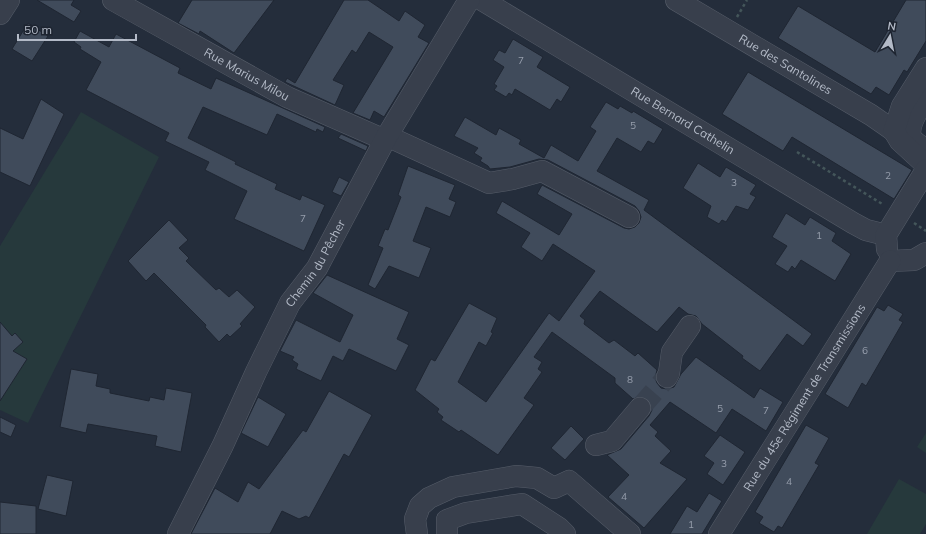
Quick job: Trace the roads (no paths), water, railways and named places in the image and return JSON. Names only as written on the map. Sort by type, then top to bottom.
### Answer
[{"type":"street","points":[[0,14],[9,0]]},
{"type":"street","name":"Rue Marius Milou","points":[[113,0],[287,97],[489,183],[513,179],[542,171],[629,217]]},
{"type":"street","name":"Chemin du Pêcher","points":[[178,534],[220,451],[290,303],[317,268],[386,138],[469,0]]},
{"type":"street","name":"Rue Bernard Cathelin","points":[[482,0],[853,223],[866,230],[886,235]]},
{"type":"street","name":"Rue des Santolines","points":[[676,0],[871,115],[894,131],[900,141],[925,164],[926,170]]},
{"type":"street","points":[[894,131],[902,106],[926,68]]},
{"type":"street","points":[[926,98],[914,118],[911,136],[916,143],[926,149]]},
{"type":"street","points":[[926,170],[886,235],[890,261],[914,260],[926,253]]},
{"type":"street","name":"Rue du 45e Régiment de Transmissions","points":[[719,534],[890,261]]},
{"type":"street","points":[[667,376],[669,373],[672,352],[690,326]]},
{"type":"street","points":[[596,445],[612,440],[640,408]]},
{"type":"street","points":[[565,534],[559,528],[522,504],[466,513],[447,527],[414,532],[414,519],[420,506],[440,492],[453,487],[516,476],[537,478],[554,488],[568,481],[630,534]]},
{"type":"tunnel","points":[[640,408],[667,377]]}]
